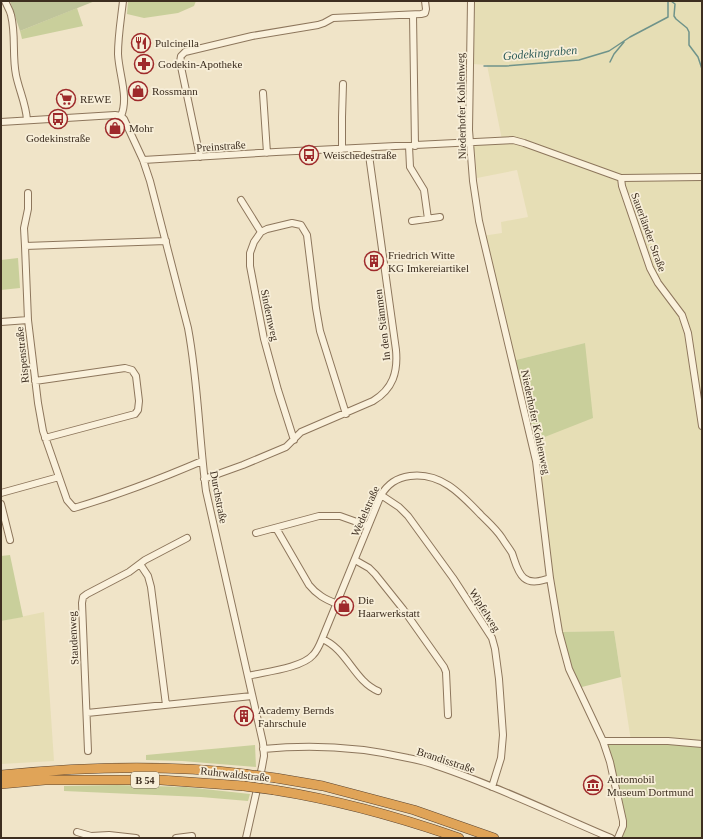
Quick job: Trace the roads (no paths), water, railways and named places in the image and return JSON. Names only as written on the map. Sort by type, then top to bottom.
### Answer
[{"type":"highway","name":"Ruhrwaldstraße","points":[[1,775],[50,770],[106,768],[194,769],[245,774],[329,788],[406,808],[494,838]]},
{"type":"highway","name":"Ruhrwaldstraße","points":[[1,784],[52,780],[161,780],[244,786],[326,800],[371,811],[459,838]]},
{"type":"street","points":[[5,1],[11,14],[14,34],[16,75],[25,103],[27,120]]},
{"type":"street","points":[[121,116],[124,104],[118,54],[118,35],[123,1]]},
{"type":"street","points":[[200,157],[180,62],[181,56],[185,52],[217,44],[324,23],[333,18],[421,14],[424,13],[426,9],[425,1]]},
{"type":"street","name":"Niederhofer Kohlenweg","points":[[471,1],[470,143],[476,202],[482,236],[536,461],[550,578],[559,632],[569,669],[603,741],[612,770],[623,821],[623,826],[618,838]]},
{"type":"street","points":[[413,15],[412,146],[410,167],[424,190],[428,219]]},
{"type":"street","points":[[342,149],[343,84]]},
{"type":"street","points":[[263,93],[267,153]]},
{"type":"street","points":[[1,122],[115,115],[121,116],[126,123],[143,160]]},
{"type":"street","name":"Preinstraße","points":[[143,160],[513,140],[621,178]]},
{"type":"street","name":"In den Stämmen","points":[[204,479],[286,447],[301,432],[346,414],[381,396],[392,382],[396,372],[397,363],[368,148]]},
{"type":"street","name":"Durchstraße","points":[[143,160],[166,241],[193,352],[202,461],[209,508],[248,676],[263,749],[262,767],[246,838]]},
{"type":"street","points":[[621,178],[702,176]]},
{"type":"street","name":"Sauerländer Straße","points":[[621,178],[622,186],[650,268],[658,283],[682,315],[688,333],[702,426]]},
{"type":"street","name":"Rispenstraße","points":[[28,193],[28,208],[24,228],[28,320],[35,382],[39,412],[46,438],[67,500],[74,508],[129,491],[202,461]]},
{"type":"street","points":[[241,200],[261,232],[267,229],[292,223],[301,225],[308,235],[320,331],[346,414]]},
{"type":"street","points":[[412,221],[440,217]]},
{"type":"street","name":"Sindernweg","points":[[261,232],[254,242],[250,253],[250,266],[264,339],[294,440]]},
{"type":"street","points":[[25,246],[166,241]]},
{"type":"street","points":[[1,322],[28,320]]},
{"type":"street","points":[[35,382],[125,368],[132,370],[136,376],[139,405],[135,414],[46,438]]},
{"type":"street","name":"Wedelstraße","points":[[248,676],[304,662],[314,655],[337,604],[381,495],[386,487],[393,481],[403,477],[416,475],[443,481],[460,493],[501,536],[511,552],[523,578],[537,582],[550,578]]},
{"type":"street","points":[[1,493],[59,477]]},
{"type":"street","name":"Wipfelweg","points":[[381,495],[399,507],[408,516],[453,578],[492,638],[498,672],[503,735],[501,758],[492,787]]},
{"type":"street","points":[[1,504],[10,540]]},
{"type":"street","points":[[256,533],[319,516],[329,515],[347,518],[368,526]]},
{"type":"street","points":[[276,528],[315,593],[324,599],[337,604]]},
{"type":"street","name":"Staudenweg","points":[[88,751],[83,598],[87,594],[129,572],[145,560],[187,538]]},
{"type":"street","points":[[355,560],[369,568],[375,574],[403,609],[444,667],[446,672],[448,715]]},
{"type":"street","points":[[140,564],[148,576],[151,586],[166,705]]},
{"type":"street","points":[[322,639],[328,641],[336,648],[370,688],[378,691]]},
{"type":"street","points":[[87,713],[252,696]]},
{"type":"street","points":[[603,741],[668,741],[702,744]]},
{"type":"street","name":"Brandisstraße","points":[[263,749],[303,746],[338,747],[387,753],[436,765],[492,787],[611,838]]},
{"type":"street","points":[[76,832],[91,836],[109,835],[136,838]]},
{"type":"street","points":[[176,838],[192,836]]},
{"type":"waterway","name":"Godekingraben","points":[[484,66],[506,66],[579,60],[609,51],[630,37],[668,17],[668,1]]},
{"type":"waterway","points":[[671,1],[675,4],[674,16],[687,28],[689,32],[689,45],[698,57],[702,69]]},
{"type":"waterway","points":[[610,62],[614,54],[624,42]]},
{"type":"place","name":"Pulcinella","points":[[141,43]]},
{"type":"place","name":"Godekin-Apotheke","points":[[144,64]]},
{"type":"place","name":"Rossmann","points":[[138,91]]},
{"type":"place","name":"REWE","points":[[66,99]]},
{"type":"place","name":"Godekinstraße","points":[[58,119]]},
{"type":"place","name":"Mohr","points":[[115,128]]},
{"type":"place","name":"Weischedestraße","points":[[309,155]]},
{"type":"place","name":"Friedrich Witte KG Imkereiartikel","points":[[374,261]]},
{"type":"place","name":"Die Haarwerkstatt","points":[[344,606]]},
{"type":"place","name":"Academy Bernds Fahrschule","points":[[244,716]]},
{"type":"place","name":"Automobil Museum Dortmund","points":[[593,785]]}]
